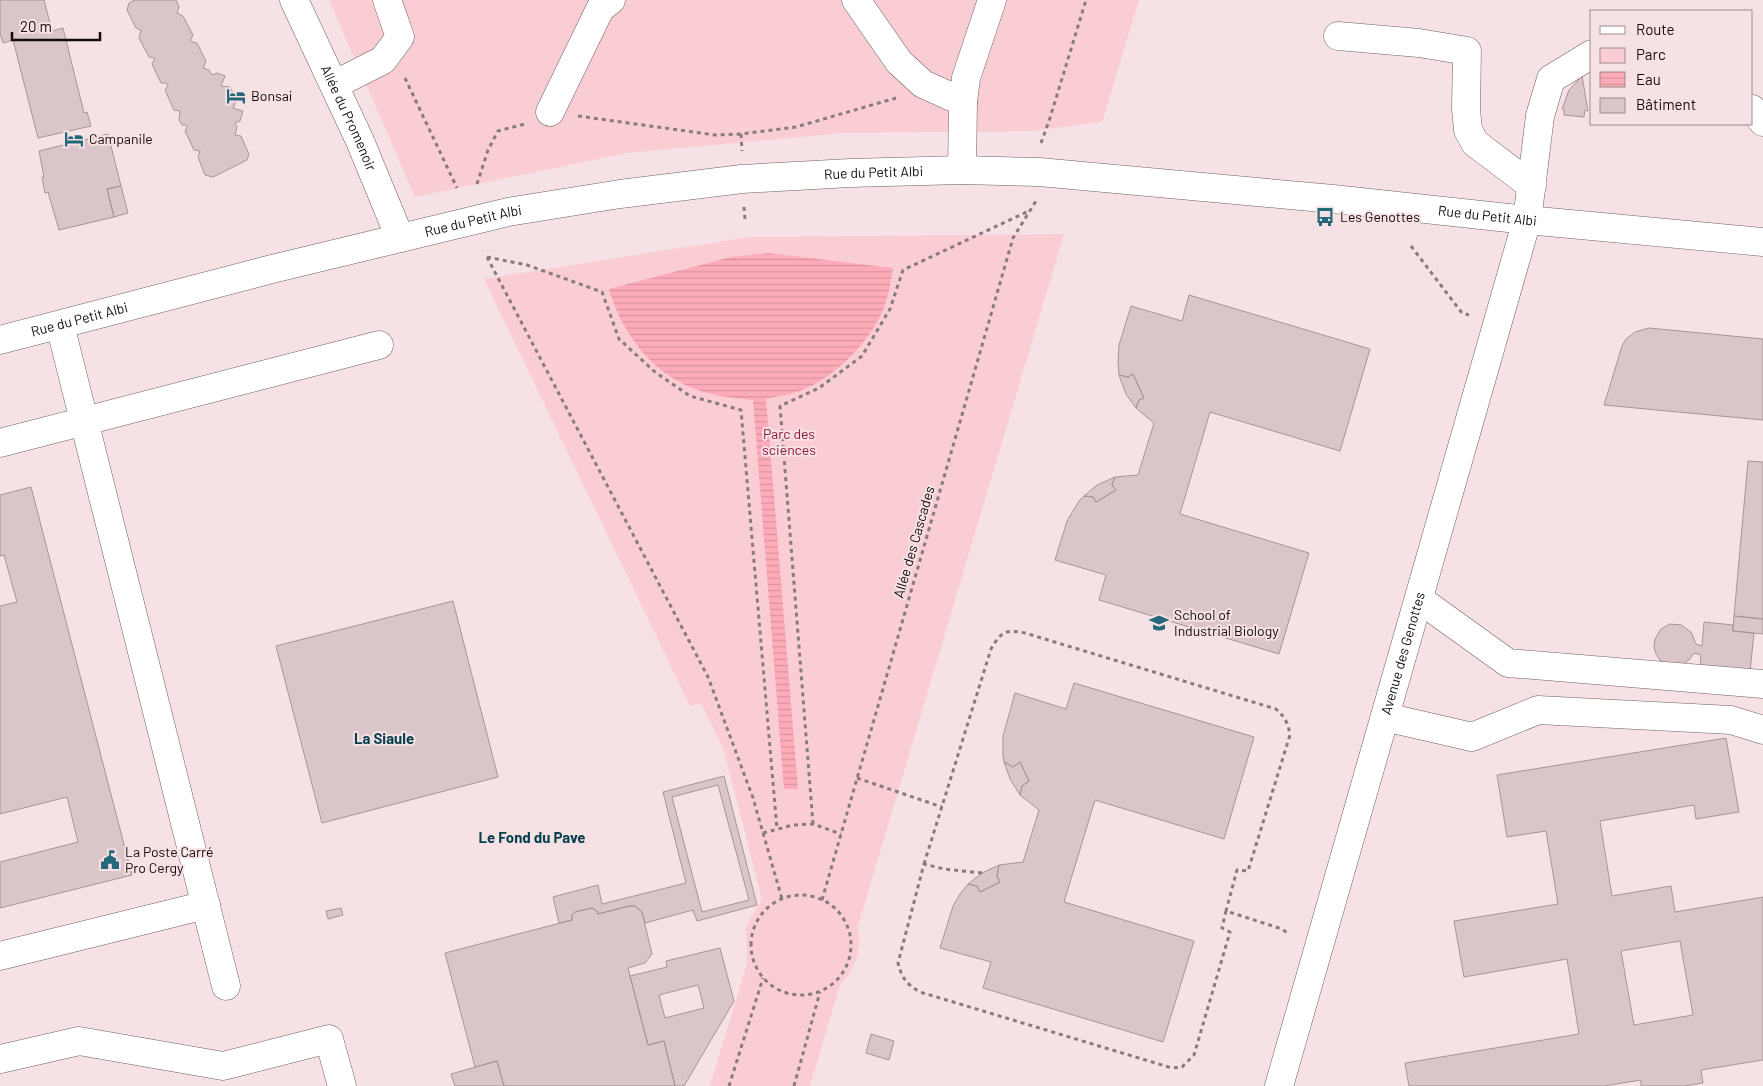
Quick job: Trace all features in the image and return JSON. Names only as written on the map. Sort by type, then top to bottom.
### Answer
[{"type":"street","name":"Allée du Promenoir","points":[[294,0],[360,141],[400,238]]},
{"type":"street","points":[[334,85],[383,60],[400,38],[387,0]]},
{"type":"street","points":[[550,112],[600,9],[611,0]]},
{"type":"street","points":[[856,0],[899,62],[923,84],[963,102]]},
{"type":"street","points":[[962,170],[963,102],[966,78],[992,0]]},
{"type":"street","points":[[1338,36],[1419,43],[1467,51],[1466,109],[1468,130],[1475,143],[1532,186]]},
{"type":"street","name":"Avenue des Genottes","points":[[1279,1086],[1527,220],[1540,116],[1551,79],[1590,55]]},
{"type":"street","points":[[1753,110],[1763,122]]},
{"type":"street","name":"Rue du Petit Albi","points":[[0,340],[272,269],[518,211],[620,194],[742,179],[850,173],[962,170],[1039,172],[1324,198],[1527,220],[1763,242]]},
{"type":"street","points":[[60,325],[226,986]]},
{"type":"street","points":[[0,443],[380,346]]},
{"type":"street","points":[[1419,599],[1508,663],[1763,684]]},
{"type":"street","points":[[1385,717],[1472,737],[1538,710],[1731,720],[1763,730]]},
{"type":"street","points":[[0,956],[206,905]]},
{"type":"street","points":[[0,1059],[79,1041],[223,1066],[329,1039],[342,1086]]},
{"type":"path","points":[[1040,145],[1086,0]]},
{"type":"path","points":[[383,60],[407,80],[457,188]]},
{"type":"path","points":[[478,184],[488,150],[498,131],[526,124],[550,112],[715,134],[741,134],[796,127],[895,98]]},
{"type":"path","name":"Allée des Cascades","points":[[822,900],[1013,238],[1038,196]]},
{"type":"path","points":[[813,824],[780,406],[820,388],[862,356],[890,310],[903,270],[1031,210]]},
{"type":"path","points":[[1411,246],[1462,313],[1471,315]]},
{"type":"path","points":[[777,829],[741,410],[690,396],[655,372],[619,339],[602,292],[528,265],[487,257],[708,677],[753,798],[782,899]]},
{"type":"path","points":[[1012,630],[1276,709],[1288,723],[1290,735],[1248,871],[1237,870],[1222,928],[1230,932],[1194,1055],[1182,1067],[1172,1068],[920,992],[910,986],[902,977],[898,963],[924,864],[942,807],[991,649],[999,635],[1012,630]]},
{"type":"path","points":[[857,778],[942,807]]},
{"type":"path","points":[[763,832],[792,825],[813,824],[841,834]]},
{"type":"path","points":[[924,864],[944,869],[982,873]]},
{"type":"path","points":[[799,895],[822,900],[830,904],[847,924],[851,951],[846,968],[834,982],[820,991],[805,995],[789,994],[775,988],[763,978],[754,964],[751,947],[753,930],[767,908],[782,899],[799,895]]},
{"type":"path","points":[[1226,911],[1289,934]]},
{"type":"path","points":[[729,1086],[763,978]]},
{"type":"path","points":[[794,1086],[820,991]]},
{"type":"green space","points":[[329,0],[1139,0],[1102,122],[1031,131],[843,133],[627,153],[415,197]]},
{"type":"green space","name":"Parc des sciences","points":[[1064,234],[858,926],[859,943],[854,965],[840,985],[810,1086],[710,1086],[747,963],[746,927],[762,899],[723,748],[701,703],[690,706],[484,279],[749,237]]},
{"type":"water","points":[[768,253],[893,268],[886,302],[880,316],[873,330],[852,355],[814,385],[800,391],[766,399],[798,789],[784,789],[753,400],[704,392],[670,376],[643,352],[632,338],[622,323],[609,289],[731,257]]},
{"type":"building","points":[[0,0],[44,0],[52,31],[63,28],[84,113],[87,112],[91,126],[38,138],[13,40],[3,43],[0,33]]},
{"type":"building","points":[[135,0],[176,0],[179,7],[177,13],[183,16],[193,35],[190,41],[197,43],[206,61],[203,68],[209,70],[212,75],[217,73],[225,76],[221,86],[230,87],[237,100],[233,108],[243,111],[240,121],[235,123],[237,127],[235,135],[241,136],[249,154],[247,160],[213,177],[205,175],[198,157],[200,151],[194,150],[185,131],[186,125],[182,125],[179,120],[180,111],[174,110],[165,90],[168,86],[166,83],[161,83],[152,64],[155,58],[149,57],[139,38],[141,30],[136,28],[127,10],[129,3]]},
{"type":"building","points":[[1582,76],[1588,111],[1585,110],[1584,117],[1564,115],[1564,109],[1562,109],[1569,90]]},
{"type":"building","points":[[108,134],[121,186],[107,189],[114,217],[59,230],[48,192],[45,193],[39,151]]},
{"type":"building","points":[[121,186],[128,213],[114,217],[107,189]]},
{"type":"building","points":[[1189,295],[1370,349],[1340,451],[1210,412],[1180,514],[1309,553],[1279,654],[1099,600],[1106,575],[1055,560],[1067,521],[1079,501],[1084,496],[1093,497],[1096,502],[1116,490],[1112,485],[1115,477],[1138,475],[1154,423],[1136,408],[1139,400],[1144,398],[1133,374],[1128,377],[1119,375],[1119,345],[1131,306],[1182,321]]},
{"type":"building","points":[[1649,328],[1763,339],[1763,420],[1604,405],[1622,346],[1626,339],[1635,332]]},
{"type":"building","points":[[1133,374],[1144,398],[1139,400],[1136,408],[1126,394],[1119,375],[1128,377]]},
{"type":"building","points":[[1748,461],[1763,462],[1763,619],[1734,616]]},
{"type":"building","points":[[1115,477],[1112,485],[1116,490],[1096,502],[1093,497],[1084,496],[1097,485]]},
{"type":"building","points":[[31,487],[132,875],[0,908],[0,862],[78,842],[67,797],[0,814],[0,606],[17,602],[4,555],[0,556],[0,495]]},
{"type":"building","points":[[453,601],[498,777],[322,823],[276,646]]},
{"type":"building","points":[[1734,616],[1763,619],[1763,634],[1733,631]]},
{"type":"building","points":[[1704,622],[1733,625],[1733,631],[1754,633],[1750,672],[1700,668],[1701,655],[1694,653],[1682,665],[1666,664],[1660,660],[1654,647],[1655,639],[1661,629],[1670,624],[1681,625],[1691,632],[1696,644],[1702,646]]},
{"type":"building","points":[[1074,683],[1254,737],[1224,839],[1095,800],[1064,902],[1194,941],[1163,1042],[983,988],[991,962],[940,948],[953,906],[968,884],[977,886],[980,892],[1000,882],[997,876],[999,865],[1023,862],[1039,810],[1020,795],[1022,786],[1029,781],[1020,762],[1013,767],[1004,762],[1003,736],[1015,693],[1066,709]]},
{"type":"building","points":[[1726,738],[1739,812],[1696,819],[1694,805],[1600,821],[1612,896],[1671,886],[1675,912],[1763,897],[1763,1060],[1701,1070],[1703,1083],[1684,1086],[1641,1086],[1641,1080],[1604,1086],[1409,1086],[1405,1063],[1579,1034],[1567,959],[1464,977],[1454,921],[1558,904],[1546,831],[1507,837],[1497,775]],"holes":[[[1680,941],[1693,1015],[1634,1025],[1621,951]]]},
{"type":"building","points":[[1004,762],[1013,767],[1020,762],[1029,781],[1022,786],[1020,795],[1010,779]]},
{"type":"building","points":[[724,776],[757,905],[697,921],[693,910],[645,923],[642,912],[635,906],[598,914],[592,908],[575,912],[572,915],[572,920],[559,923],[553,897],[598,885],[602,904],[686,883],[663,792]],"holes":[[[718,785],[749,900],[702,912],[672,797]]]},
{"type":"building","points":[[999,865],[997,876],[1000,882],[980,892],[977,886],[968,884],[982,873]]},
{"type":"building","points":[[635,906],[642,912],[652,954],[645,963],[628,968],[630,976],[648,1045],[664,1041],[675,1086],[504,1086],[497,1061],[475,1067],[445,953],[572,920],[572,915],[575,912],[592,908],[598,914]]},
{"type":"building","points":[[341,908],[343,915],[328,919],[326,911]]},
{"type":"building","points":[[720,948],[734,1001],[684,1086],[675,1086],[664,1041],[648,1045],[630,976],[667,967],[666,961]],"holes":[[[698,985],[704,1008],[665,1018],[659,995]]]},
{"type":"building","points":[[871,1034],[894,1041],[889,1060],[866,1053]]},
{"type":"building","points":[[497,1061],[504,1086],[455,1086],[451,1074]]},
{"type":"place","name":"Bonsai","points":[[236,96]]},
{"type":"place","name":"Campanile","points":[[74,139]]},
{"type":"place","name":"Les Genottes","points":[[1325,217]]},
{"type":"place","name":"School of Industrial Biology","points":[[1159,623]]},
{"type":"place","name":"La Poste Carré Pro Cergy","points":[[110,860]]},
{"type":"district","name":"La Siaule","points":[[384,739]]},
{"type":"district","name":"Le Fond du Pave","points":[[532,838]]}]
